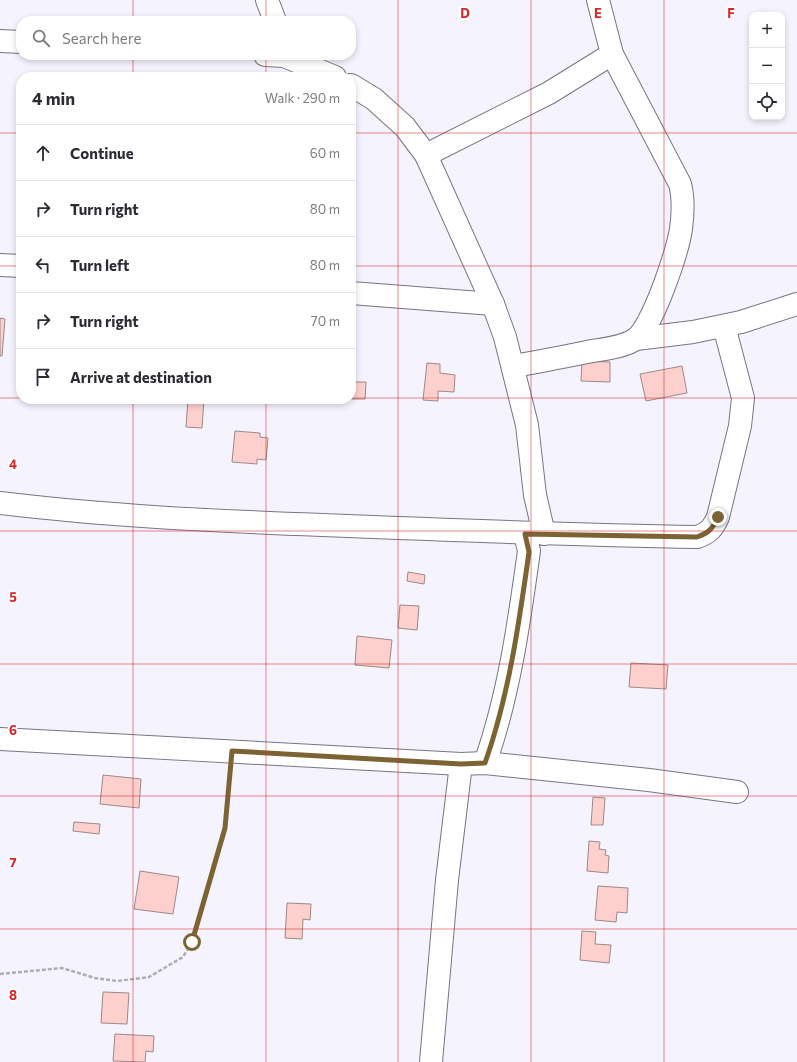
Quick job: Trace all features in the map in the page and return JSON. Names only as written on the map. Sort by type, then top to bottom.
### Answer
[{"type":"street","points":[[267,0],[273,16]]},
{"type":"street","points":[[598,0],[612,54],[680,184],[683,202],[681,231],[676,253],[652,316],[646,328],[636,339]]},
{"type":"street","points":[[0,41],[16,42]]},
{"type":"street","points":[[426,155],[549,93],[612,54]]},
{"type":"street","points":[[291,60],[322,72]]},
{"type":"street","points":[[356,88],[374,99],[406,127],[426,155],[493,304],[513,366],[527,425],[534,495],[535,534],[529,552],[508,683],[499,725],[485,763]]},
{"type":"street","points":[[0,265],[16,266]]},
{"type":"street","points":[[356,293],[493,304]]},
{"type":"street","points":[[513,366],[611,348],[636,339],[693,332],[724,326],[742,322],[797,304]]},
{"type":"street","points":[[0,504],[43,509],[183,520],[535,534],[697,537],[708,533],[714,527],[718,517],[740,426],[743,398],[724,326]]},
{"type":"street","points":[[0,739],[461,764],[485,763],[649,780],[737,792]]},
{"type":"street","points":[[431,1062],[447,880],[461,764]]},
{"type":"path","points":[[0,974],[62,968],[96,978],[117,981],[149,977],[182,957],[192,942],[225,828],[232,751]]},
{"type":"building","points":[[0,318],[5,319],[2,356],[0,356]]},
{"type":"building","points":[[582,361],[610,362],[610,382],[581,381]]},
{"type":"building","points":[[427,363],[440,364],[440,373],[455,375],[454,392],[438,391],[438,401],[423,400]]},
{"type":"building","points":[[682,366],[687,393],[646,401],[640,374]]},
{"type":"building","points":[[356,382],[366,382],[365,399],[356,399]]},
{"type":"building","points":[[188,404],[204,404],[202,428],[186,427]]},
{"type":"building","points":[[235,431],[260,433],[260,437],[268,438],[266,460],[257,459],[257,464],[232,462]]},
{"type":"building","points":[[408,572],[425,575],[424,584],[407,581]]},
{"type":"building","points":[[400,605],[419,606],[417,630],[398,628]]},
{"type":"building","points":[[357,636],[392,640],[389,668],[355,665]]},
{"type":"building","points":[[631,663],[668,665],[666,689],[629,687]]},
{"type":"building","points":[[103,775],[141,779],[139,808],[100,804]]},
{"type":"building","points":[[593,797],[605,798],[603,825],[591,825]]},
{"type":"building","points":[[74,822],[100,824],[99,834],[73,831]]},
{"type":"building","points":[[589,841],[600,842],[599,849],[606,850],[605,855],[609,856],[608,873],[587,871]]},
{"type":"building","points":[[140,871],[179,877],[173,914],[134,909]]},
{"type":"building","points":[[598,886],[628,888],[627,913],[617,912],[616,922],[595,920]]},
{"type":"building","points":[[287,903],[311,904],[310,920],[303,919],[302,939],[285,938]]},
{"type":"building","points":[[582,931],[596,932],[595,944],[611,945],[609,963],[580,960]]},
{"type":"building","points":[[103,992],[129,993],[127,1024],[101,1023]]},
{"type":"building","points":[[115,1034],[154,1036],[153,1052],[146,1051],[145,1062],[113,1061]]},
{"type":"route","points":[[192,942],[225,828],[232,751],[461,764],[485,763],[499,725],[508,683],[529,552],[525,534],[697,537],[708,533],[714,527],[718,517]]}]
